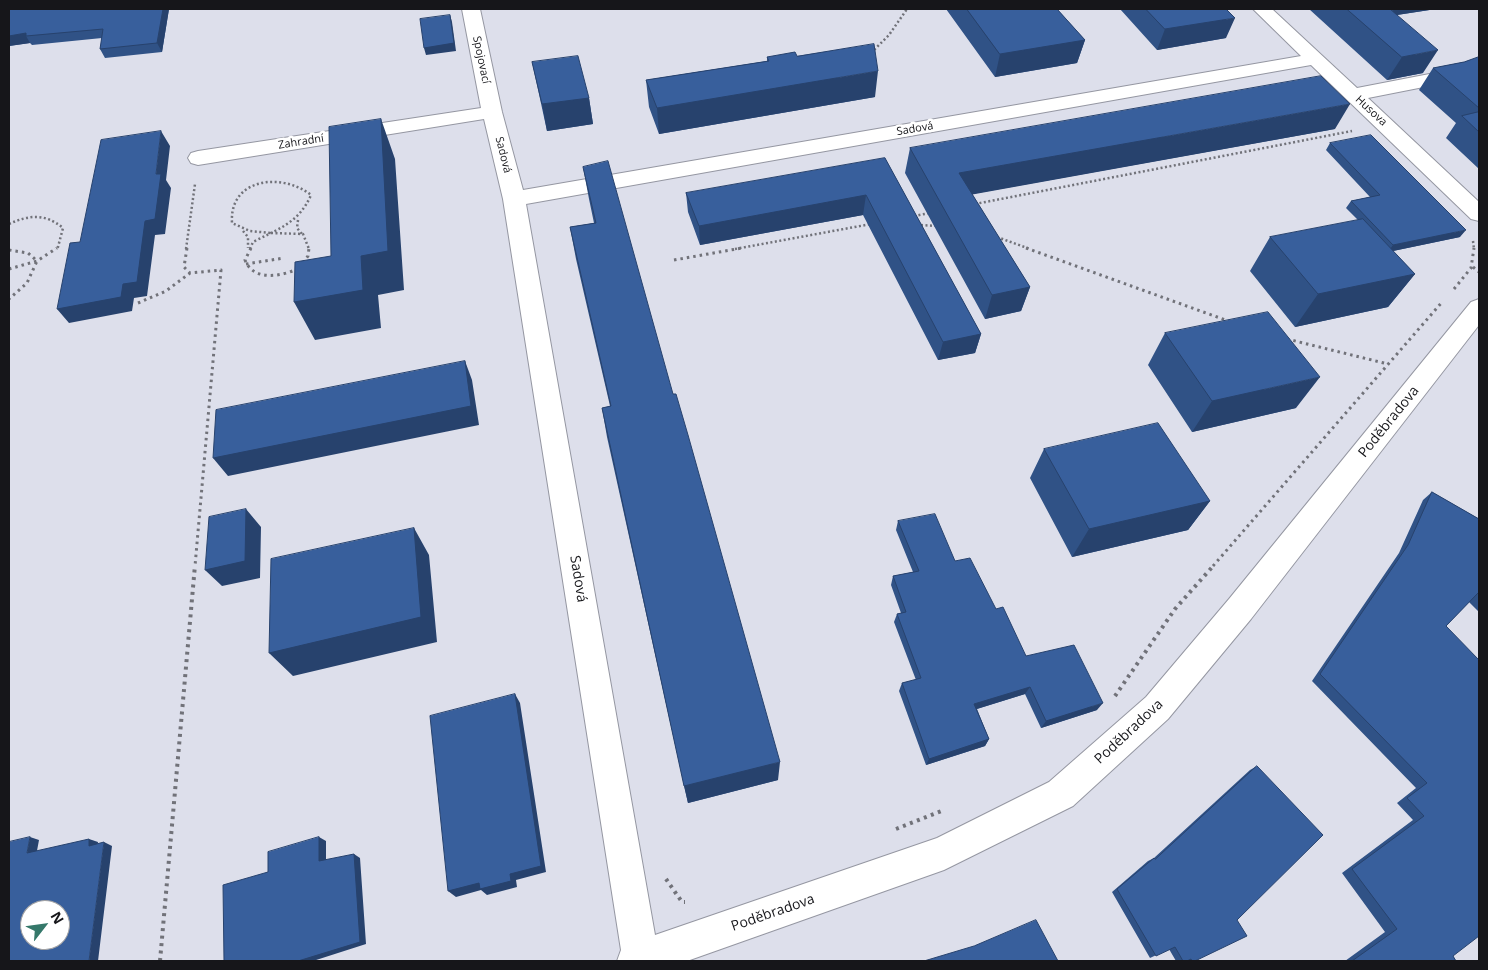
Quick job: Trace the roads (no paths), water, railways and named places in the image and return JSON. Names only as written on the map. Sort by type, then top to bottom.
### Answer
[{"type":"street","name":"Spojovací","points":[[471,9],[492,112]]},
{"type":"street","name":"Husova","points":[[1262,9],[1479,214]]},
{"type":"street","name":"Sadová","points":[[514,199],[877,144],[1315,59]]},
{"type":"street","points":[[1354,95],[1441,70],[1479,66]]},
{"type":"street","name":"Zahradní","points":[[198,158],[492,112]]},
{"type":"street","name":"Sadová","points":[[492,112],[514,199],[638,960]]},
{"type":"street","name":"Poděbradova","points":[[638,960],[944,853],[1061,794],[1157,708],[1240,608],[1479,308]]}]
